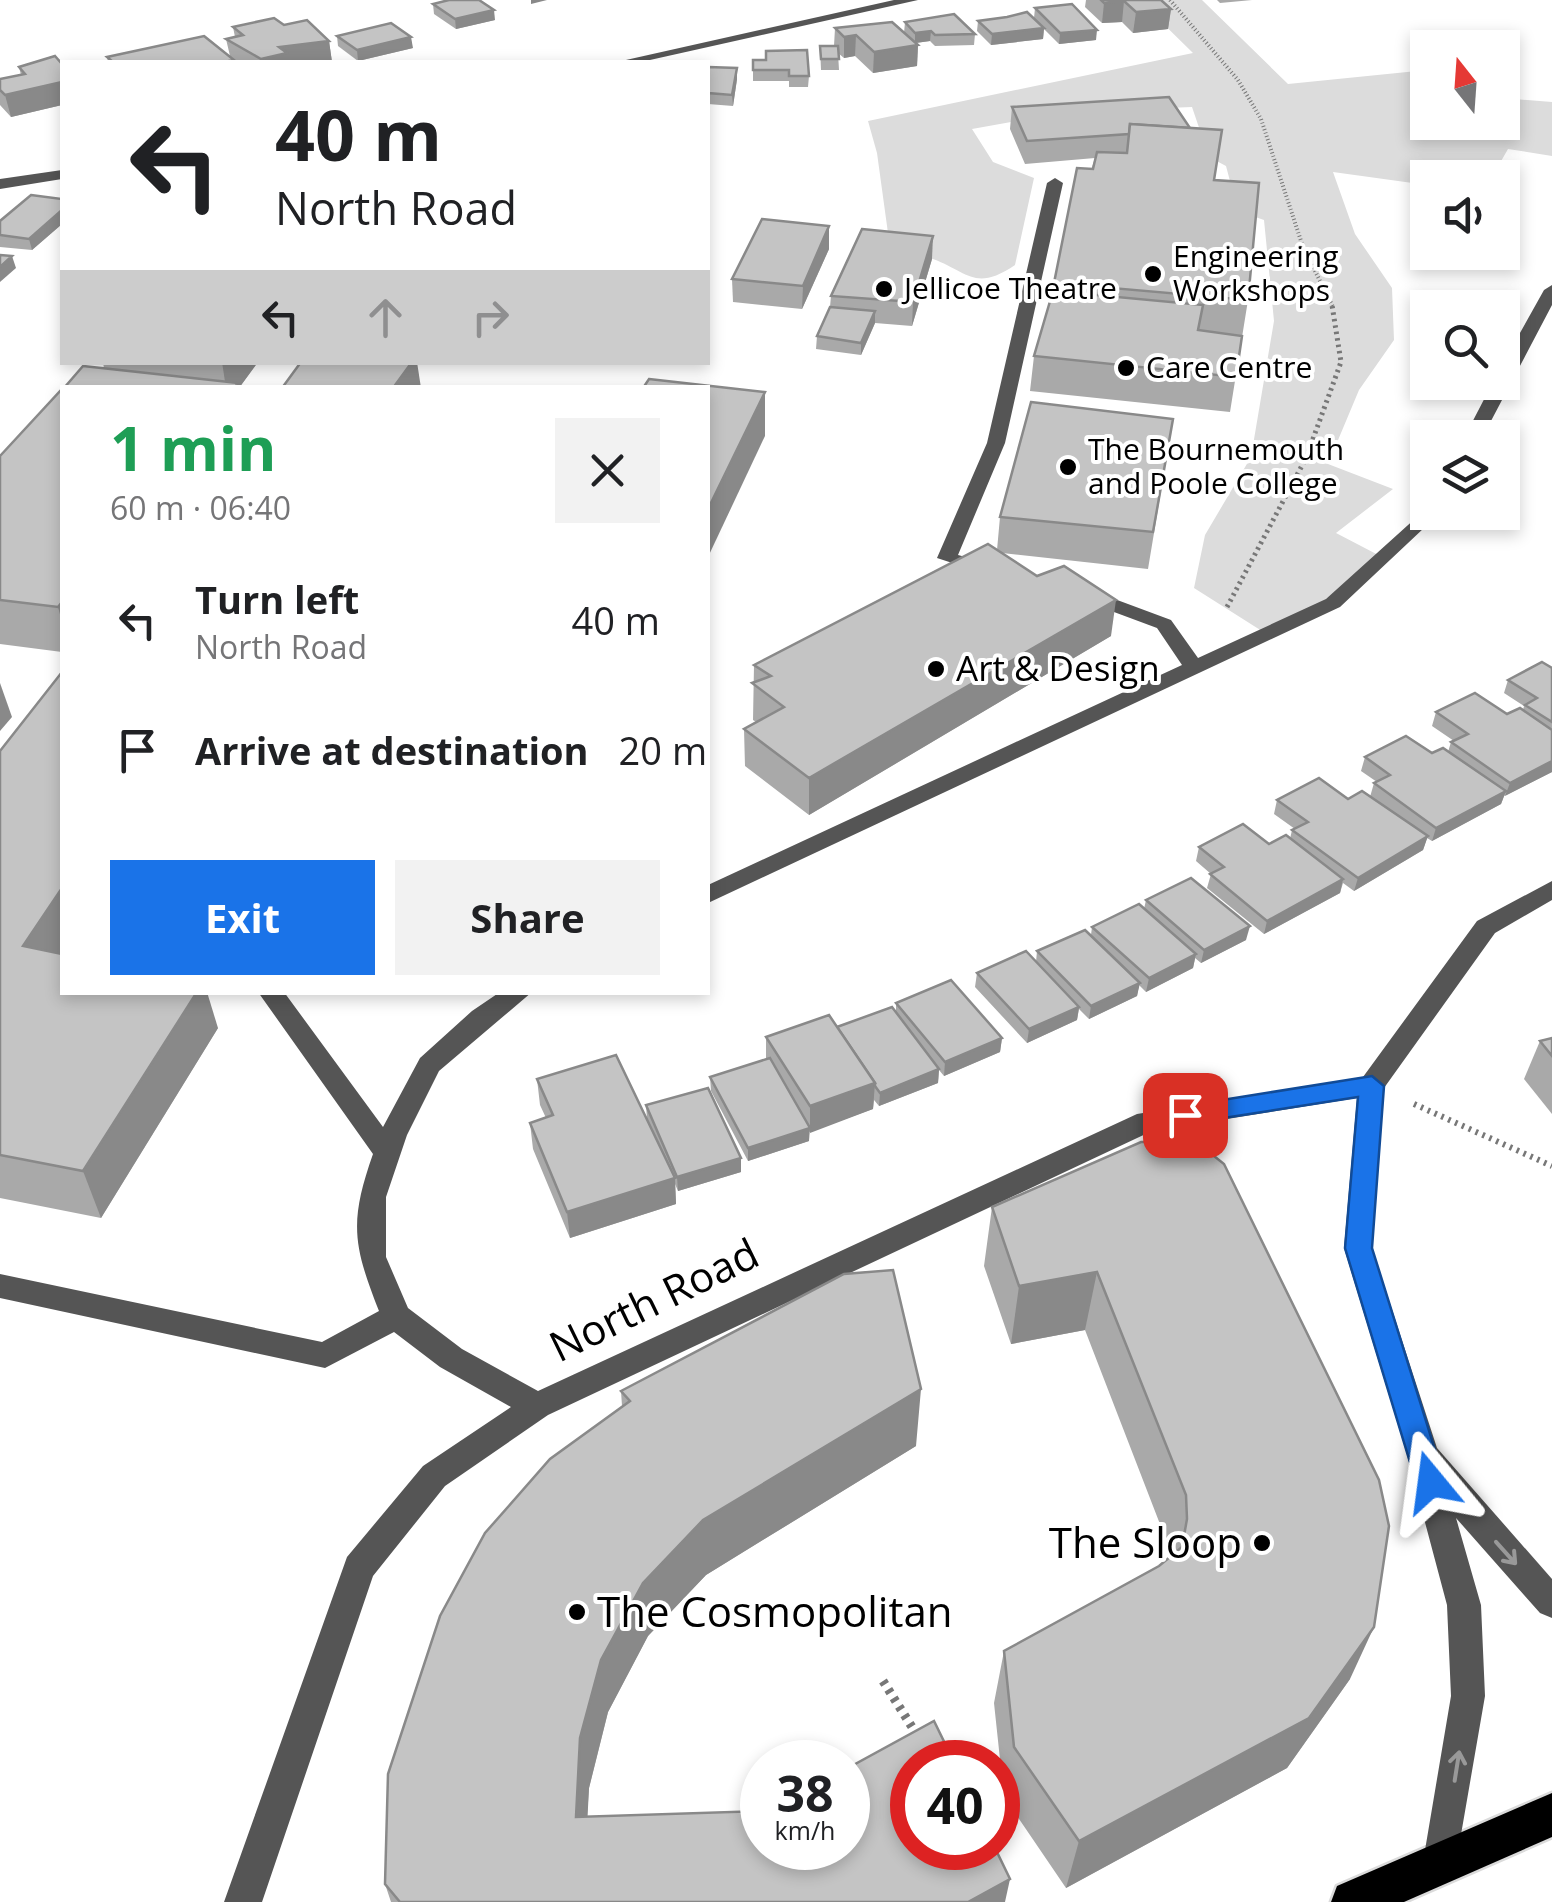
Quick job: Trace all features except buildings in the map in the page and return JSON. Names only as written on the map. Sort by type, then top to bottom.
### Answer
[{"type":"highway","points":[[1353,1902],[1552,1815]]},
{"type":"street","points":[[654,59],[912,0]]},
{"type":"street","points":[[0,184],[60,175]]},
{"type":"street","points":[[1004,573],[947,558],[996,443],[1055,183]]},
{"type":"street","points":[[1520,349],[1552,290]]},
{"type":"street","points":[[710,894],[1332,603],[1412,530]]},
{"type":"street","points":[[1060,588],[1116,603],[1164,624],[1193,666]]},
{"type":"street","points":[[1441,1862],[1468,1696],[1464,1606],[1422,1451],[1358,1248],[1372,1086],[1486,927],[1552,888]]},
{"type":"street","points":[[272,995],[387,1153]]},
{"type":"street","points":[[516,995],[482,1018],[429,1065],[387,1153],[372,1196],[372,1257],[396,1316],[451,1358],[537,1406]]},
{"type":"street","name":"North Road","points":[[241,1901],[359,1568],[434,1476],[537,1406],[1147,1121],[1372,1086]]},
{"type":"street","points":[[0,1286],[325,1355],[396,1316]]},
{"type":"street","points":[[1422,1451],[1504,1552],[1552,1602]]},
{"type":"path","points":[[1170,0],[1238,80],[1260,118],[1304,248],[1332,302],[1341,362],[1306,458],[1193,666]]},
{"type":"path","points":[[1372,1086],[1552,1166]]},
{"type":"path","points":[[883,1681],[920,1740]]},
{"type":"shaded area","points":[[1139,0],[1202,0],[1288,84],[1410,72],[1410,140],[1520,140],[1520,99],[1552,102],[1552,156],[1508,149],[1502,160],[1410,160],[1410,183],[1333,172],[1355,234],[1392,288],[1394,340],[1359,390],[1328,464],[1393,489],[1336,533],[1384,558],[1333,603],[1265,633],[1194,588],[1205,535],[1251,457],[1274,321],[1264,220],[1238,211],[1226,166],[1209,157],[1192,107],[1067,112],[972,129],[993,162],[1034,178],[1015,265],[981,278],[928,258],[891,255],[877,153],[868,121],[1193,53]]},
{"type":"place","name":"Engineering Workshops","points":[[1153,274]]},
{"type":"place","name":"Jellicoe Theatre","points":[[884,289]]},
{"type":"place","name":"Care Centre","points":[[1126,368]]},
{"type":"place","name":"The Bournemouth and Poole College","points":[[1068,467]]},
{"type":"place","name":"Art & Design","points":[[936,669]]},
{"type":"place","name":"The Sloop","points":[[1262,1543]]},
{"type":"place","name":"The Cosmopolitan","points":[[577,1612]]},
{"type":"route","points":[[1185,1115],[1372,1086],[1358,1248],[1431,1482]]}]
